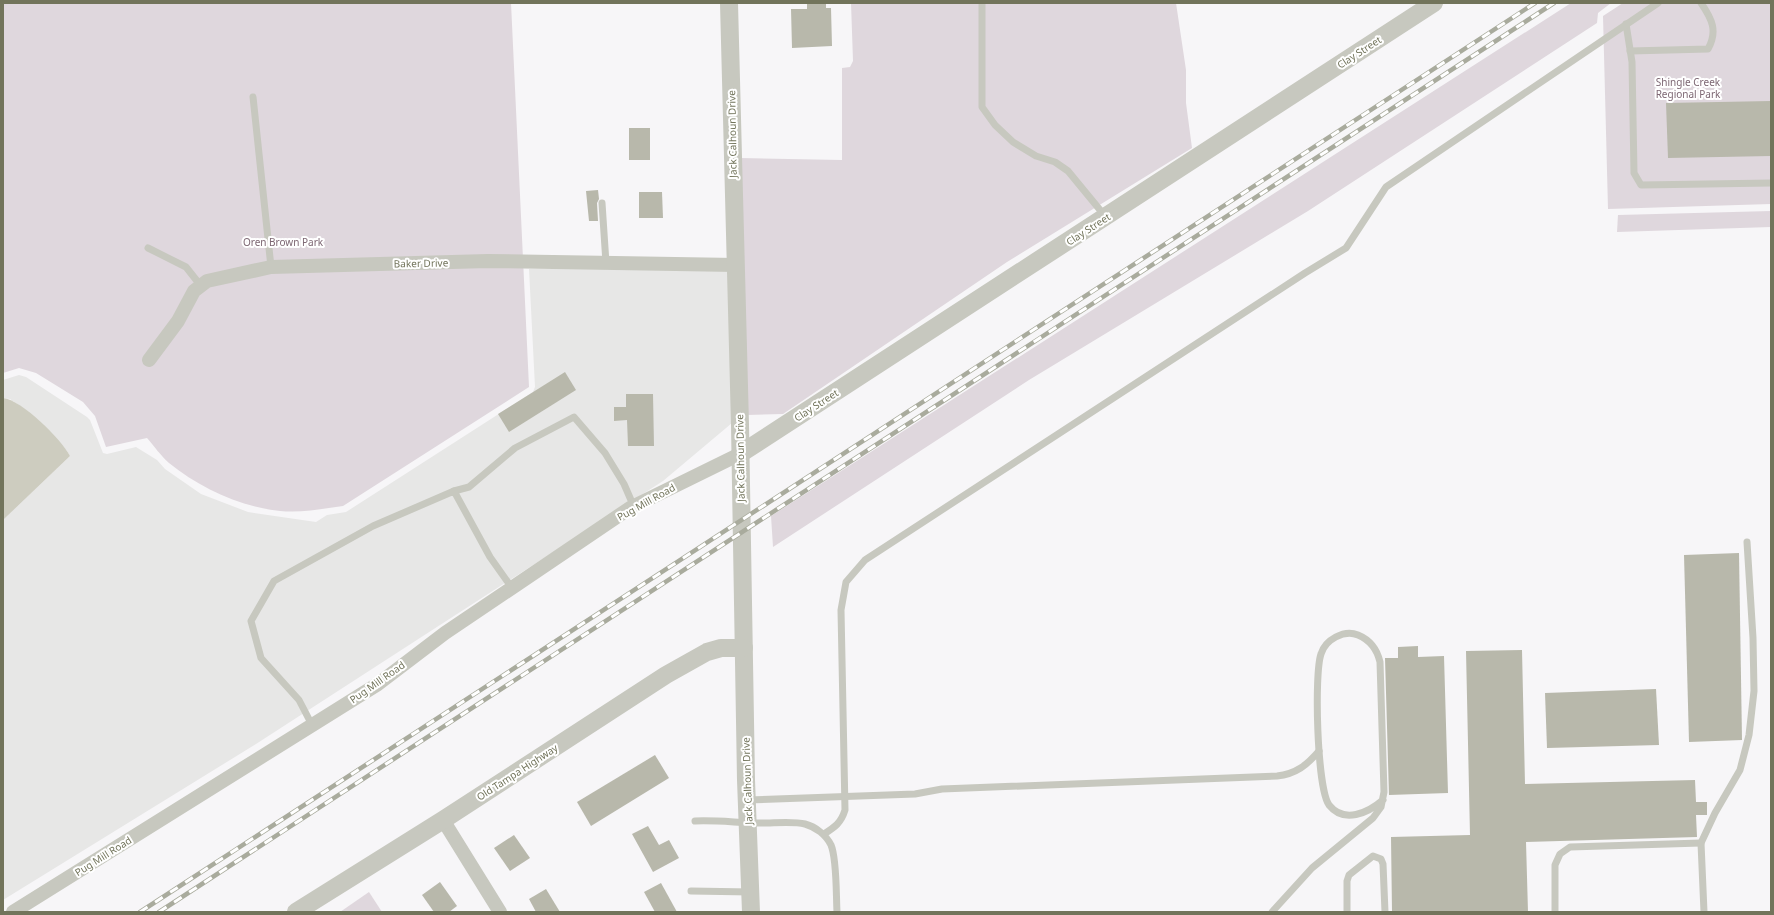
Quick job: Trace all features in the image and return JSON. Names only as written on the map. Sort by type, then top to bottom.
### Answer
[{"type":"street","name":"Jack Calhoun Drive","points":[[729,3],[747,800],[751,912]]},
{"type":"street","name":"Clay Street","points":[[740,454],[1434,3]]},
{"type":"street","name":"Baker Drive","points":[[149,360],[178,321],[194,291],[207,281],[272,267],[488,261],[736,265]]},
{"type":"street","name":"Pug Mill Road","points":[[13,912],[378,684],[445,633],[634,506],[740,454]]},
{"type":"street","name":"Old Tampa Highway","points":[[296,912],[443,820],[666,675],[707,652],[721,648],[744,648]]},
{"type":"street","points":[[443,820],[500,912]]},
{"type":"lane","points":[[982,3],[982,107],[995,125],[1013,142],[1036,156],[1054,162],[1068,171],[1106,217]]},
{"type":"lane","points":[[824,834],[838,826],[845,810],[841,610],[846,582],[865,560],[1145,376],[1346,248],[1386,186],[1658,3]]},
{"type":"lane","points":[[1630,51],[1708,49],[1713,40],[1713,24],[1701,3]]},
{"type":"lane","points":[[1626,24],[1630,51],[1634,173],[1641,185],[1771,183]]},
{"type":"lane","points":[[253,97],[272,267]]},
{"type":"lane","points":[[602,203],[606,263]]},
{"type":"lane","points":[[148,248],[186,267],[201,286]]},
{"type":"lane","points":[[312,725],[299,700],[261,658],[251,621],[274,581],[373,526],[468,487],[515,448],[574,417],[605,453],[624,484],[634,506]]},
{"type":"lane","points":[[454,492],[490,557],[512,588]]},
{"type":"lane","points":[[1704,912],[1701,843],[1714,813],[1740,770],[1749,735],[1754,690],[1753,638],[1747,542]]},
{"type":"lane","points":[[1272,912],[1312,868],[1373,818],[1381,807],[1384,792],[1380,662],[1377,651],[1369,642],[1357,634],[1341,634],[1330,640],[1321,652],[1318,669],[1318,751],[1326,797],[1328,804],[1334,810],[1344,814],[1359,814],[1373,809],[1382,800]]},
{"type":"lane","points":[[747,800],[916,794],[942,789],[1283,776],[1299,770],[1309,762],[1318,751]]},
{"type":"lane","points":[[695,821],[718,820],[748,823],[805,824],[824,834],[831,845],[833,855],[837,912]]},
{"type":"lane","points":[[1555,912],[1555,865],[1560,854],[1570,847],[1701,843]]},
{"type":"lane","points":[[1347,912],[1348,875],[1373,856],[1381,859],[1383,864],[1385,912]]},
{"type":"lane","points":[[691,892],[751,892]]},
{"type":"shaded area","points":[[728,267],[732,423],[663,481],[256,744],[3,900],[3,520],[70,456],[48,430],[27,411],[10,399],[3,398],[3,380],[19,375],[26,377],[87,417],[90,420],[103,453],[107,454],[136,447],[157,460],[165,469],[201,494],[248,512],[316,522],[327,515],[346,512],[533,392],[535,387],[529,269]]},
{"type":"shaded area","points":[[3,398],[11,400],[40,421],[58,440],[70,456],[3,520]]},
{"type":"green space","name":"Oren Brown Park","points":[[3,3],[511,3],[529,387],[343,506],[312,510],[280,511],[265,509],[235,501],[207,488],[169,463],[147,438],[106,447],[95,416],[83,402],[36,373],[19,368],[3,373]]},
{"type":"green space","points":[[851,3],[1176,3],[1186,70],[1186,103],[1192,148],[1007,262],[783,414],[747,415],[740,158],[842,160],[842,68],[850,67],[853,61]]},
{"type":"green space","points":[[1571,3],[1611,3],[1598,13],[1597,23],[1308,211],[1029,380],[773,547],[771,516]]},
{"type":"green space","name":"Shingle Creek Regional Park","points":[[1623,3],[1771,3],[1771,204],[1608,209],[1603,16]]},
{"type":"green space","points":[[1771,211],[1771,227],[1617,232],[1618,215]]},
{"type":"green space","points":[[369,892],[382,912],[340,912]]},
{"type":"building","points":[[807,3],[826,3],[826,8],[831,8],[832,46],[792,48],[791,9],[807,9]]},
{"type":"building","points":[[1771,101],[1771,156],[1668,158],[1666,103]]},
{"type":"building","points":[[629,128],[650,128],[650,160],[629,160]]},
{"type":"building","points":[[598,190],[598,221],[589,221],[586,191]]},
{"type":"building","points":[[639,192],[662,192],[663,218],[639,218]]},
{"type":"building","points":[[565,372],[576,390],[509,432],[498,414]]},
{"type":"building","points":[[626,394],[653,394],[654,446],[628,446],[627,420],[614,421],[614,407],[626,407]]},
{"type":"building","points":[[1739,553],[1742,740],[1689,742],[1684,555]]},
{"type":"building","points":[[1418,646],[1418,657],[1444,656],[1448,793],[1389,795],[1385,658],[1398,658],[1398,647]]},
{"type":"building","points":[[1522,650],[1525,784],[1695,780],[1696,802],[1707,802],[1707,815],[1696,815],[1697,837],[1526,842],[1528,912],[1392,912],[1391,837],[1470,835],[1466,651]]},
{"type":"building","points":[[1656,689],[1659,745],[1547,748],[1545,693]]},
{"type":"building","points":[[655,755],[669,778],[591,826],[577,802]]},
{"type":"building","points":[[648,826],[659,845],[669,840],[679,858],[653,872],[632,834]]},
{"type":"building","points":[[514,835],[530,858],[510,871],[494,848]]},
{"type":"building","points":[[440,882],[457,906],[449,912],[434,912],[422,895]]},
{"type":"building","points":[[661,883],[677,912],[655,912],[644,892]]},
{"type":"building","points":[[546,889],[560,912],[536,912],[529,899]]},
{"type":"railway","points":[[140,912],[1535,3]]},
{"type":"railway","points":[[159,912],[1554,3]]}]
